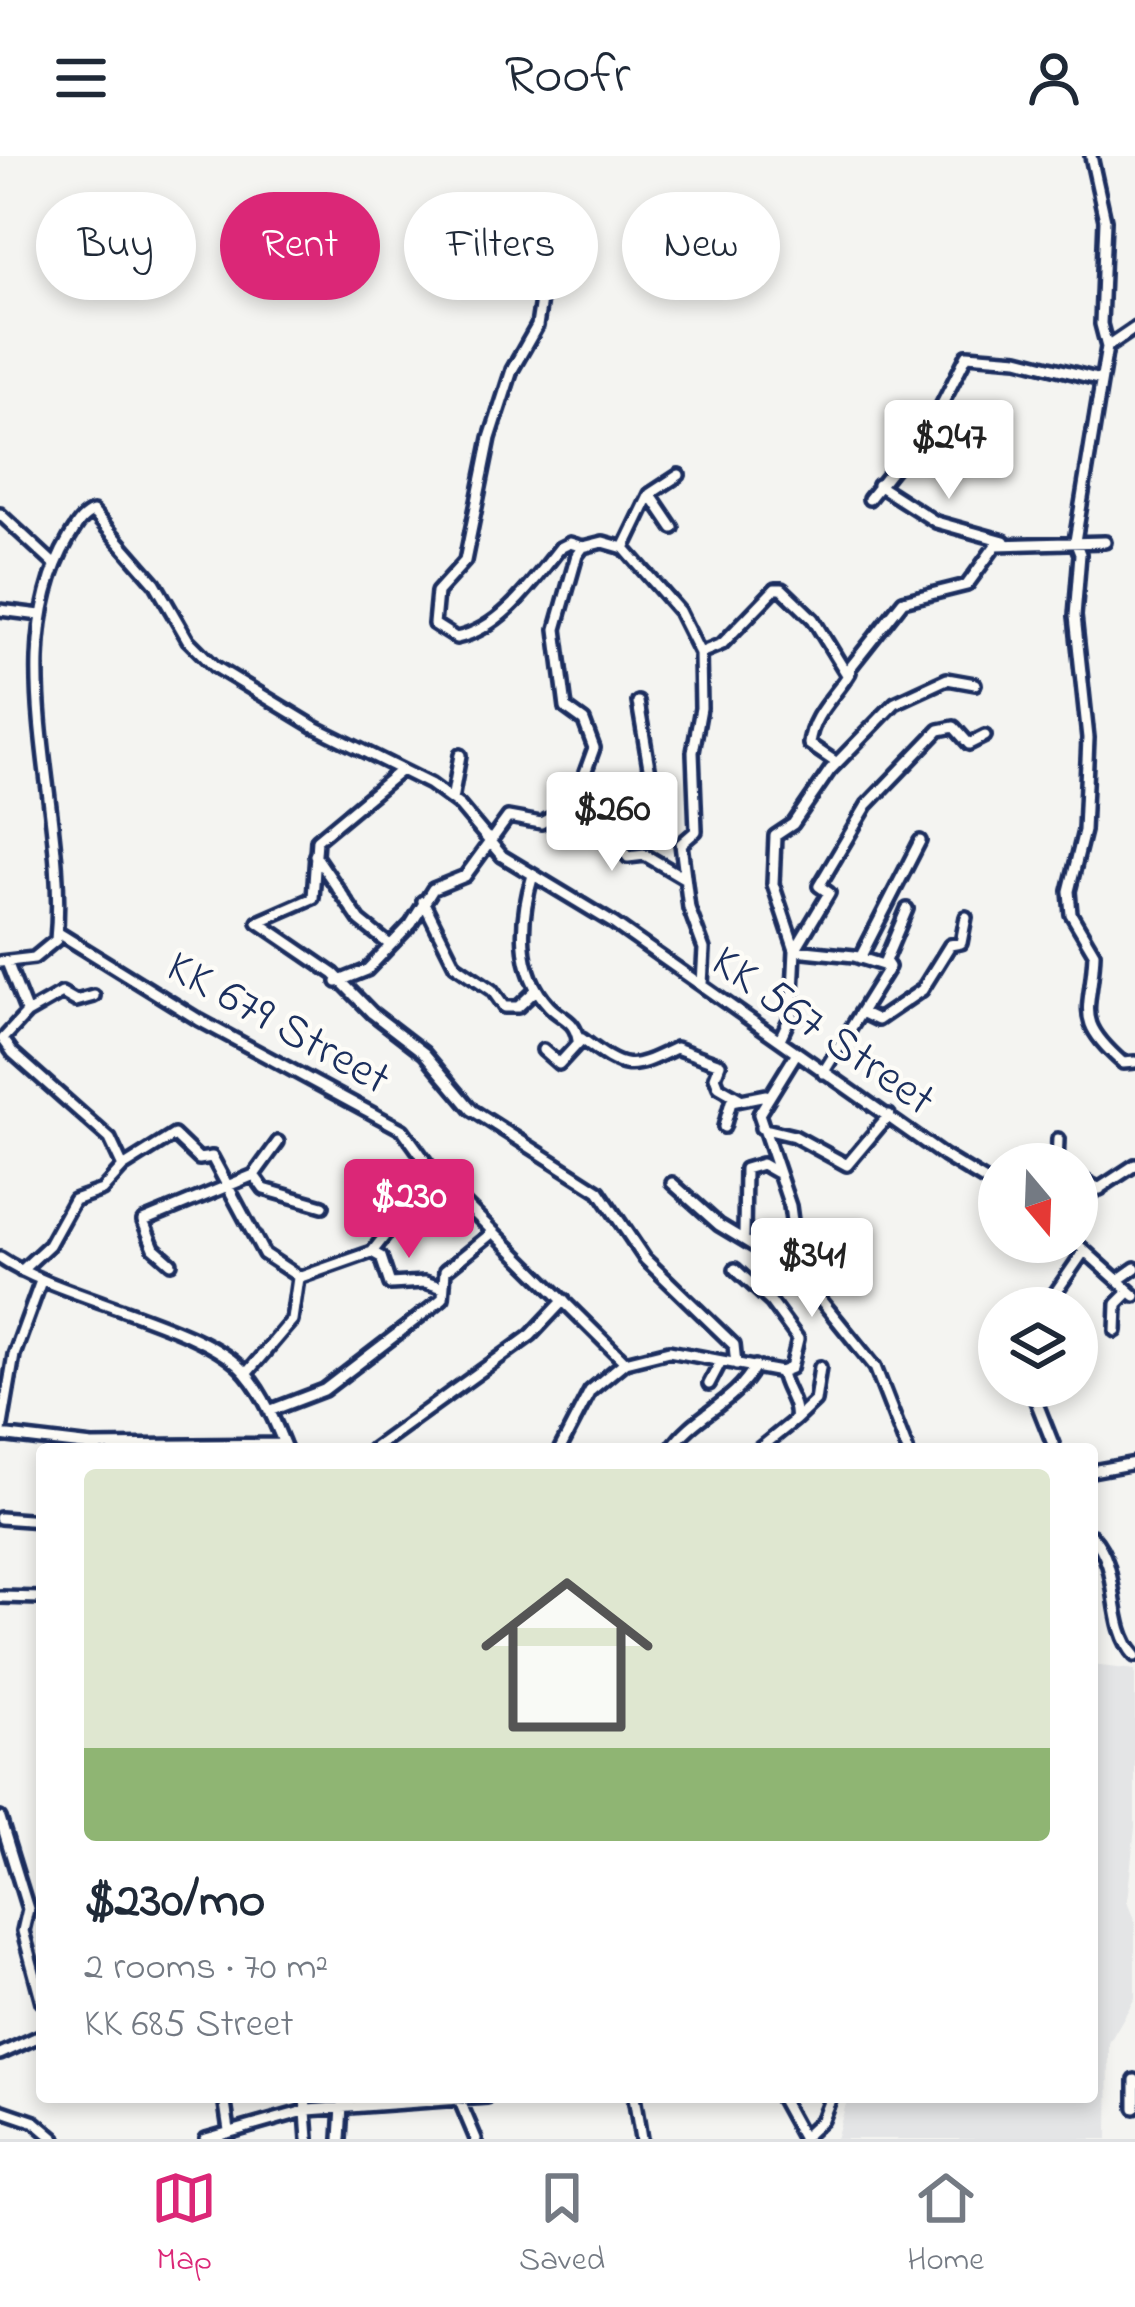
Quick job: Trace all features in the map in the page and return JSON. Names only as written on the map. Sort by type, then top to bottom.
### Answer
[{"type":"street","points":[[1091,156],[1105,220],[1101,324],[1106,347],[1076,541],[1080,554],[1075,616],[1088,738],[1084,831],[1069,891],[1071,914],[1094,953],[1084,1010],[1087,1024],[1123,1063],[1135,1062]]},
{"type":"street","points":[[541,300],[537,326],[512,370],[476,483],[467,553],[437,592],[434,625],[456,638],[481,629],[512,604],[560,548],[571,543],[583,547],[603,542],[624,548],[679,611],[700,652],[701,708],[693,752],[696,831],[681,844],[684,878],[704,949],[702,984]]},
{"type":"street","points":[[1106,347],[1135,328]]},
{"type":"street","points":[[869,499],[937,414],[967,355],[1018,359],[1101,380]]},
{"type":"street","points":[[624,548],[650,494],[680,475]]},
{"type":"street","points":[[878,484],[937,522],[1004,541],[1061,546],[1076,541],[1105,542]]},
{"type":"street","points":[[650,494],[673,528]]},
{"type":"street","name":"KK 567 Street","points":[[54,564],[84,514],[93,512],[155,583],[194,648],[248,688],[452,800],[488,840],[532,875],[702,984],[823,1073],[978,1175]]},
{"type":"street","points":[[0,514],[54,564],[40,615],[37,721],[54,844],[57,932],[50,950],[4,962],[26,1013]]},
{"type":"street","points":[[837,763],[809,744],[823,704],[903,601],[967,585],[1004,541]]},
{"type":"street","points":[[337,982],[367,970],[411,924],[433,889],[465,876],[512,814],[542,823],[573,806],[594,748],[584,721],[566,708],[556,629],[583,547]]},
{"type":"street","points":[[700,652],[722,644],[771,592],[782,589],[813,619],[840,671],[850,672]]},
{"type":"street","points":[[0,610],[40,615]]},
{"type":"street","points":[[780,1039],[792,1013],[795,950],[773,884],[775,836],[807,807],[837,763],[895,703],[947,680],[976,684]]},
{"type":"street","points":[[606,826],[640,797],[651,779],[638,702]]},
{"type":"street","points":[[795,950],[826,901],[829,893],[819,886],[828,869],[889,778],[940,730],[954,727],[969,744],[985,736]]},
{"type":"street","points":[[452,800],[460,755]]},
{"type":"street","points":[[400,771],[317,840],[313,898],[258,922],[334,974],[337,982],[424,1052],[472,1110],[598,1191],[645,1258],[734,1346],[736,1364]]},
{"type":"street","points":[[573,806],[606,826],[628,857],[645,855],[684,878]]},
{"type":"street","points":[[860,958],[920,841]]},
{"type":"street","points":[[315,855],[360,921],[390,945]]},
{"type":"street","points":[[532,875],[523,958],[536,990],[560,1018],[570,1021],[578,1040],[623,1065],[653,1063],[672,1047],[715,1060],[720,1064],[715,1077],[719,1088],[740,1099]]},
{"type":"street","points":[[423,901],[455,965],[492,990],[504,1007],[518,1007],[536,990]]},
{"type":"street","points":[[889,967],[885,961],[907,909]]},
{"type":"street","points":[[861,1012],[878,1020],[922,990],[950,945],[962,943],[966,917]]},
{"type":"street","name":"KK 679 Street","points":[[57,932],[199,1020],[374,1110],[403,1130],[434,1173],[492,1234],[626,1362]]},
{"type":"street","points":[[795,950],[860,958],[889,967]]},
{"type":"street","points":[[823,1073],[889,967]]},
{"type":"street","points":[[94,996],[76,1001],[62,993],[26,1013],[4,1042],[110,1139],[123,1167]]},
{"type":"street","points":[[543,1050],[559,1064],[578,1040]]},
{"type":"street","points":[[796,1054],[766,1095],[759,1114],[796,1227],[799,1273]]},
{"type":"street","points":[[724,1127],[726,1110],[740,1099],[766,1095]]},
{"type":"street","points":[[761,1128],[794,1136],[848,1165],[889,1115]]},
{"type":"street","points":[[21,1271],[49,1245],[74,1199],[102,1190],[123,1167],[179,1135],[199,1160],[212,1157],[264,1254],[299,1276]]},
{"type":"street","points":[[1058,1139],[1058,1143]]},
{"type":"street","points":[[171,1263],[154,1248],[143,1221],[225,1183],[254,1175],[278,1142]]},
{"type":"street","points":[[744,1236],[745,1169],[762,1164],[776,1172]]},
{"type":"street","points":[[1100,1189],[1135,1165]]},
{"type":"street","points":[[299,1276],[373,1252],[434,1173]]},
{"type":"street","points":[[254,1175],[264,1189],[323,1206]]},
{"type":"street","points":[[672,1184],[719,1225],[799,1273],[875,1367],[905,1443]]},
{"type":"street","points":[[269,1412],[324,1390],[431,1308],[443,1298],[445,1271],[492,1234]]},
{"type":"street","points":[[373,1252],[381,1257],[390,1284],[425,1282],[443,1288]]},
{"type":"street","points":[[0,1258],[41,1281],[193,1338],[246,1374],[284,1443]]},
{"type":"street","points":[[1098,1263],[1132,1294],[1117,1304],[1116,1331]]},
{"type":"street","points":[[1118,1280],[1135,1268]]},
{"type":"street","points":[[563,1443],[590,1390],[626,1362],[659,1351],[781,1372],[791,1368],[798,1339],[771,1302],[735,1269]]},
{"type":"street","points":[[246,1374],[292,1320],[299,1276]]},
{"type":"street","points":[[41,1281],[14,1355],[0,1437],[61,1443]]},
{"type":"street","points":[[381,1443],[531,1335],[564,1300]]},
{"type":"street","points":[[0,1354],[14,1355]]},
{"type":"street","points":[[709,1384],[721,1360]]},
{"type":"street","points":[[677,1443],[696,1422],[732,1399],[755,1366]]},
{"type":"street","points":[[766,1443],[814,1401],[820,1367]]},
{"type":"street","points":[[781,1372],[783,1388],[795,1404],[795,1420]]},
{"type":"street","points":[[1038,1407],[1053,1443]]},
{"type":"street","points":[[1098,1470],[1135,1463]]},
{"type":"street","points":[[0,1518],[36,1520]]},
{"type":"street","points":[[1098,1544],[1105,1553],[1123,1634],[1135,1656]]},
{"type":"street","points":[[0,1597],[36,1598]]},
{"type":"street","points":[[0,1818],[28,1909],[23,1931],[36,1980]]},
{"type":"street","points":[[0,2054],[36,2038]]},
{"type":"street","points":[[1135,2080],[1135,2108]]},
{"type":"street","points":[[226,2103],[236,2132]]},
{"type":"street","points":[[306,2103],[308,2139]]},
{"type":"street","points":[[206,2139],[308,2110],[382,2103]]},
{"type":"street","points":[[461,2103],[476,2139]]},
{"type":"street","points":[[635,2103],[640,2139]]},
{"type":"street","points":[[783,2103],[803,2138],[822,2120],[829,2103]]},
{"type":"street","points":[[340,2139],[342,2106]]},
{"type":"street","points":[[0,2110],[35,2122],[55,2139]]},
{"type":"shaded area","points":[[1098,1666],[1135,1670],[1135,1827],[1127,1902],[1135,1922],[1135,1998],[1109,2043],[1108,2139],[836,2139],[846,2103],[1098,2103]]}]
